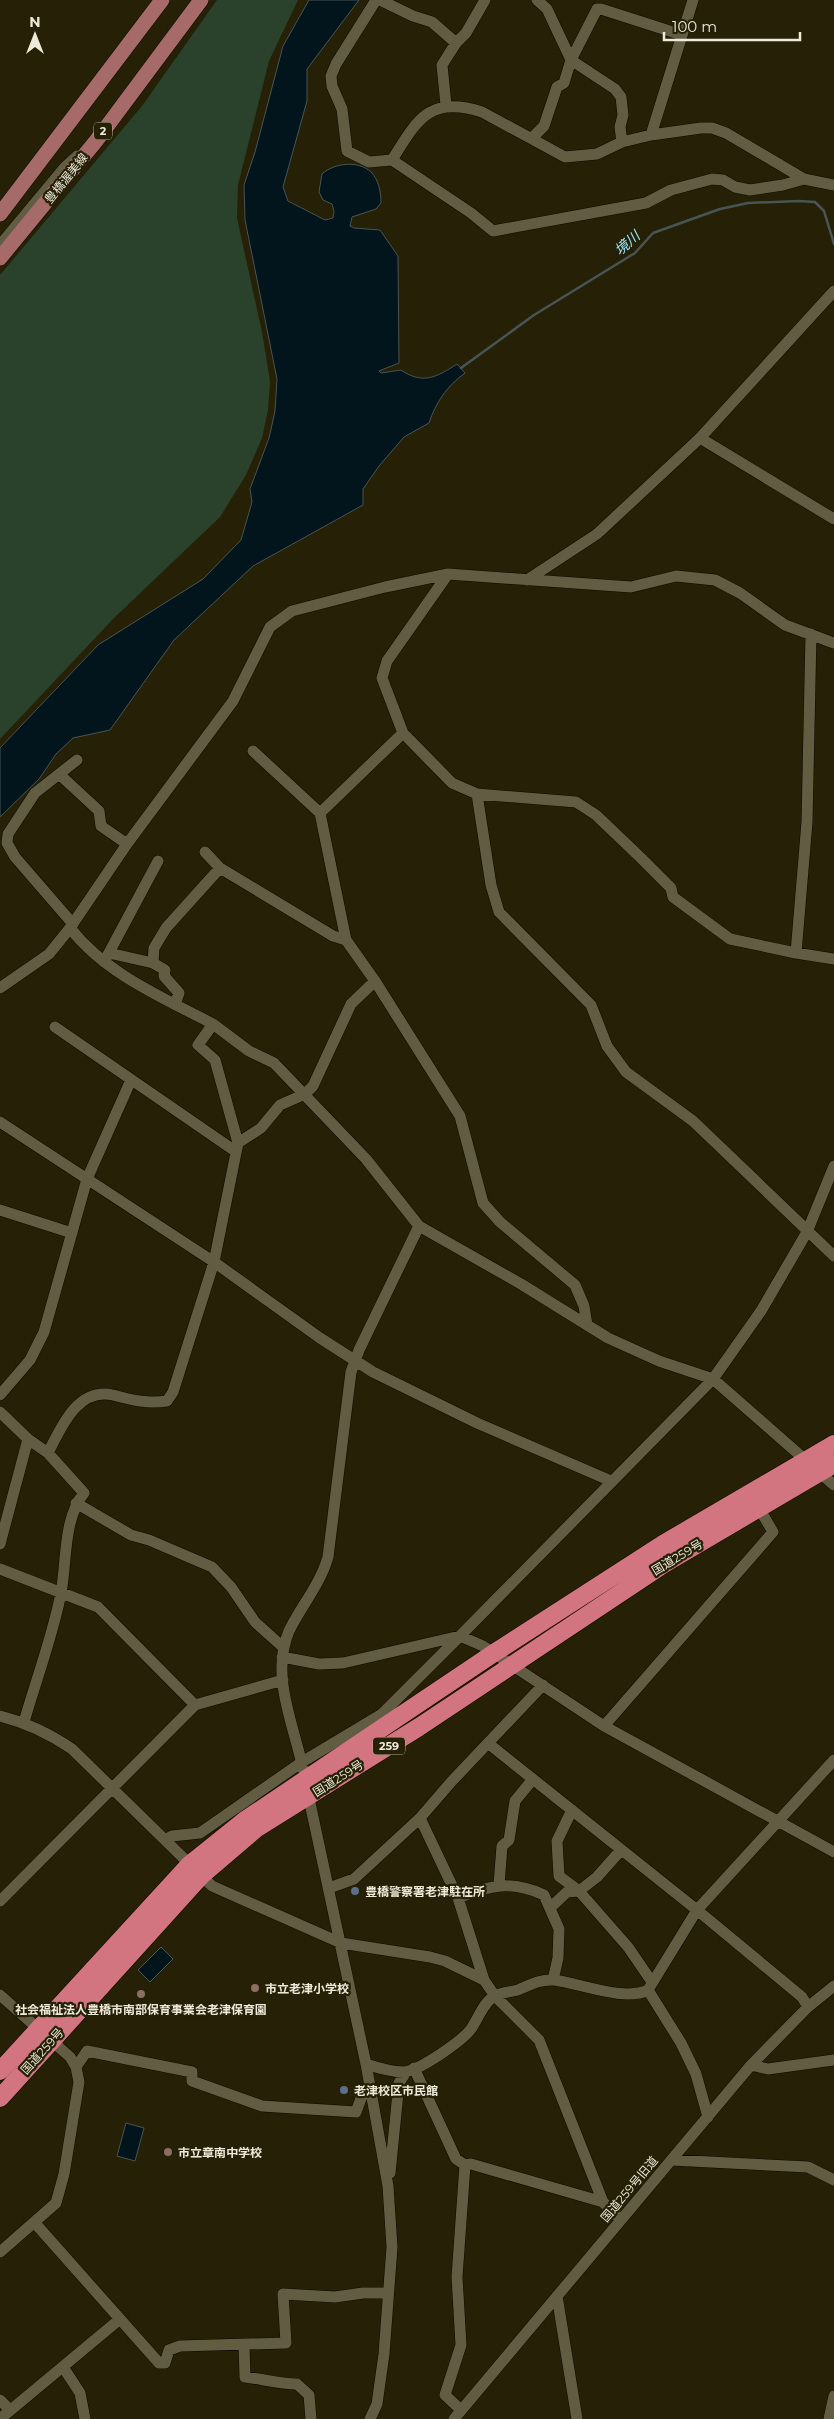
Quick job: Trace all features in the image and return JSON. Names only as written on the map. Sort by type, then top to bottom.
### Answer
[{"type":"highway","name":"国道259号","points":[[0,2098],[52,2040],[195,1871],[257,1828],[420,1727],[664,1564],[759,1508],[821,1466],[834,1444]]},
{"type":"highway","name":"国道259号","points":[[0,2071],[38,2027],[245,1820],[494,1653],[663,1544],[821,1466]]},
{"type":"main road","points":[[0,214],[162,0]]},
{"type":"main road","name":"豊橋渥美線","points":[[0,258],[96,141],[201,0]]},
{"type":"street","points":[[456,43],[432,22],[413,16],[378,0],[336,64],[331,76],[332,86],[342,109],[347,151],[369,162],[392,160],[471,213],[493,231],[646,203],[671,190],[712,179],[723,180],[735,187],[750,190],[783,186],[804,180]]},
{"type":"street","points":[[446,105],[442,65],[456,43],[466,33],[485,0]]},
{"type":"street","points":[[537,0],[547,9],[571,60],[615,89],[621,98],[623,115],[620,127],[622,142]]},
{"type":"street","points":[[650,135],[694,0]]},
{"type":"street","points":[[532,138],[544,126],[557,87],[564,83],[571,60],[597,10],[601,8],[682,35]]},
{"type":"street","points":[[392,160],[417,122],[446,105],[482,112],[565,157],[597,154],[622,142],[650,135],[712,128],[726,133],[804,180],[834,185]]},
{"type":"street","points":[[0,245],[65,167],[96,141]]},
{"type":"street","points":[[527,580],[597,534],[700,438],[834,291]]},
{"type":"street","points":[[700,438],[834,519]]},
{"type":"street","points":[[448,574],[387,661],[382,678],[403,733],[452,784],[477,794],[576,802],[596,815],[641,858],[671,888],[673,897],[730,938],[796,953],[834,959]]},
{"type":"street","points":[[0,988],[49,954],[71,926],[127,844],[233,701],[270,626],[276,620],[292,611],[448,574],[631,587],[676,576],[715,580],[740,593],[785,625],[834,642]]},
{"type":"street","points":[[796,953],[807,822],[811,634]]},
{"type":"street","points":[[320,813],[403,733]]},
{"type":"street","points":[[253,751],[320,813],[346,940],[375,981],[460,1116],[483,1203],[500,1222],[576,1285],[584,1306],[587,1325]]},
{"type":"street","points":[[76,760],[35,793],[8,834],[7,843],[15,857],[71,926],[85,948],[106,958],[131,980],[213,1024],[249,1051],[274,1063],[366,1159],[419,1226],[521,1284],[608,1338],[659,1361],[713,1379],[821,1466],[834,1485]]},
{"type":"street","points":[[59,774],[99,811],[101,826],[127,844]]},
{"type":"street","points":[[477,794],[491,885],[499,912],[591,1005],[607,1046],[626,1072],[693,1121],[756,1179],[807,1232],[834,1256]]},
{"type":"street","points":[[205,852],[220,868],[333,936],[346,940]]},
{"type":"street","points":[[106,958],[158,861]]},
{"type":"street","points":[[153,963],[154,948],[166,928],[220,868]]},
{"type":"street","points":[[106,958],[153,963],[165,970],[164,976],[179,993],[175,1004]]},
{"type":"street","points":[[237,1147],[261,1128],[280,1105],[305,1094],[312,1086],[351,1004],[375,981]]},
{"type":"street","points":[[48,1453],[70,1413],[80,1403],[99,1395],[110,1395],[153,1404],[167,1401],[173,1392],[214,1262],[237,1147],[215,1060],[198,1045],[213,1024]]},
{"type":"street","points":[[55,1027],[130,1080],[237,1147]]},
{"type":"street","points":[[0,1395],[30,1360],[44,1332],[88,1179],[130,1080]]},
{"type":"street","points":[[1,1124],[214,1262],[355,1361],[478,1422],[611,1481]]},
{"type":"street","points":[[165,1840],[172,1836],[200,1833],[382,1714],[460,1636],[713,1379],[761,1311],[807,1232],[834,1166]]},
{"type":"street","points":[[0,1210],[72,1233]]},
{"type":"street","points":[[303,1766],[280,1662],[290,1631],[320,1580],[328,1557],[348,1395],[355,1361],[419,1226]]},
{"type":"street","points":[[0,1412],[28,1439],[48,1453],[84,1493],[76,1503],[66,1545],[61,1593],[24,1722]]},
{"type":"street","points":[[0,1544],[28,1439]]},
{"type":"street","points":[[76,1503],[131,1535],[149,1540],[212,1567],[231,1587],[255,1622],[283,1652],[319,1664],[342,1663],[460,1636],[494,1653],[604,1726],[834,1852]]},
{"type":"street","points":[[604,1726],[773,1532],[759,1508]]},
{"type":"street","points":[[0,1568],[98,1608],[195,1705]]},
{"type":"street","points":[[0,1901],[195,1705],[283,1680]]},
{"type":"street","points":[[329,1888],[354,1879],[420,1818],[452,1781],[543,1685]]},
{"type":"street","points":[[0,1716],[24,1722],[48,1732],[72,1750],[212,1886],[341,1943],[430,1957],[445,1961],[484,1980]]},
{"type":"street","points":[[488,1744],[697,1910],[802,1997],[808,2007]]},
{"type":"street","points":[[388,2186],[399,2083],[410,2070],[451,2048],[469,2031],[487,2002],[495,1996],[537,1981],[553,1980],[626,1993],[642,1993],[650,1986],[697,1910],[834,1760]]},
{"type":"street","points":[[499,1884],[502,1846],[509,1840],[515,1800],[533,1779]]},
{"type":"street","points":[[310,1803],[366,2064],[388,2186],[392,2247],[384,2354],[377,2404],[370,2419]]},
{"type":"street","points":[[572,1810],[557,1841],[559,1876],[579,1891],[628,1947],[696,2074],[708,2117]]},
{"type":"street","points":[[420,1818],[458,1898],[484,1980],[495,1996],[539,2040],[603,2202],[621,2220]]},
{"type":"street","points":[[550,1908],[568,1892],[579,1891],[598,1877],[621,1850]]},
{"type":"street","points":[[458,1898],[499,1884],[544,1895],[559,1929],[558,1958],[553,1980]]},
{"type":"street","name":"国道259号旧道","points":[[458,2415],[751,2065],[808,2007],[834,1986]]},
{"type":"street","points":[[0,1996],[38,2027],[70,2057],[76,2067],[79,2082],[64,2174],[56,2203],[0,2252]]},
{"type":"street","points":[[76,2067],[87,2051],[192,2072],[192,2081],[262,2106],[356,2112],[363,2093],[371,2090]]},
{"type":"street","points":[[751,2065],[768,2069],[834,2060]]},
{"type":"street","points":[[366,2064],[410,2070]]},
{"type":"street","points":[[410,2070],[456,2159],[465,2165],[471,2164],[603,2202]]},
{"type":"street","points":[[671,2160],[808,2167],[834,2180]]},
{"type":"street","points":[[458,2415],[445,2395],[461,2346],[457,2277],[465,2165]]},
{"type":"street","points":[[34,2222],[159,2363],[165,2363],[169,2350],[174,2347],[286,2343],[283,2294],[335,2297],[363,2292],[388,2293]]},
{"type":"street","points":[[557,2296],[577,2419]]},
{"type":"street","points":[[0,2419],[120,2319]]},
{"type":"street","points":[[244,2345],[245,2377],[266,2379],[284,2384],[297,2384],[304,2388],[309,2395],[311,2419]]},
{"type":"street","points":[[64,2367],[80,2393],[85,2419]]},
{"type":"street","points":[[829,2419],[834,2396]]},
{"type":"street","points":[[0,2400],[10,2410]]},
{"type":"green space","points":[[217,0],[298,0],[269,61],[238,185],[237,218],[262,332],[270,381],[268,410],[262,438],[246,475],[220,517],[113,619],[0,739],[0,275],[142,106]]},
{"type":"water","points":[[309,0],[359,0],[307,69],[307,101],[283,187],[288,201],[325,220],[333,218],[332,204],[323,200],[319,192],[322,174],[333,167],[346,164],[360,166],[371,172],[379,187],[381,203],[376,209],[352,217],[350,226],[380,230],[398,256],[399,363],[379,371],[381,373],[401,370],[416,377],[430,378],[443,373],[457,364],[465,373],[443,395],[429,423],[404,437],[379,466],[363,489],[363,505],[253,566],[174,640],[110,730],[73,738],[56,754],[39,779],[0,817],[0,748],[98,645],[203,579],[241,540],[252,502],[250,489],[269,438],[275,411],[277,379],[245,220],[244,185],[255,152],[283,46]]},
{"type":"water","points":[[161,1947],[173,1959],[150,1982],[138,1970]]},
{"type":"water","points":[[126,2123],[144,2128],[135,2161],[117,2156]]},
{"type":"waterway","name":"境川","points":[[461,368],[534,315],[635,253],[653,233],[720,209],[748,203],[815,202],[824,211],[834,244]]},
{"type":"place","name":"豊橋警察署老津駐在所","points":[[355,1891]]},
{"type":"place","name":"市立老津小学校","points":[[255,1988]]},
{"type":"place","name":"社会福祉法人豊橋市南部保育事業会老津保育園","points":[[141,1994]]},
{"type":"place","name":"老津校区市民館","points":[[344,2090]]},
{"type":"place","name":"市立章南中学校","points":[[168,2152]]}]
